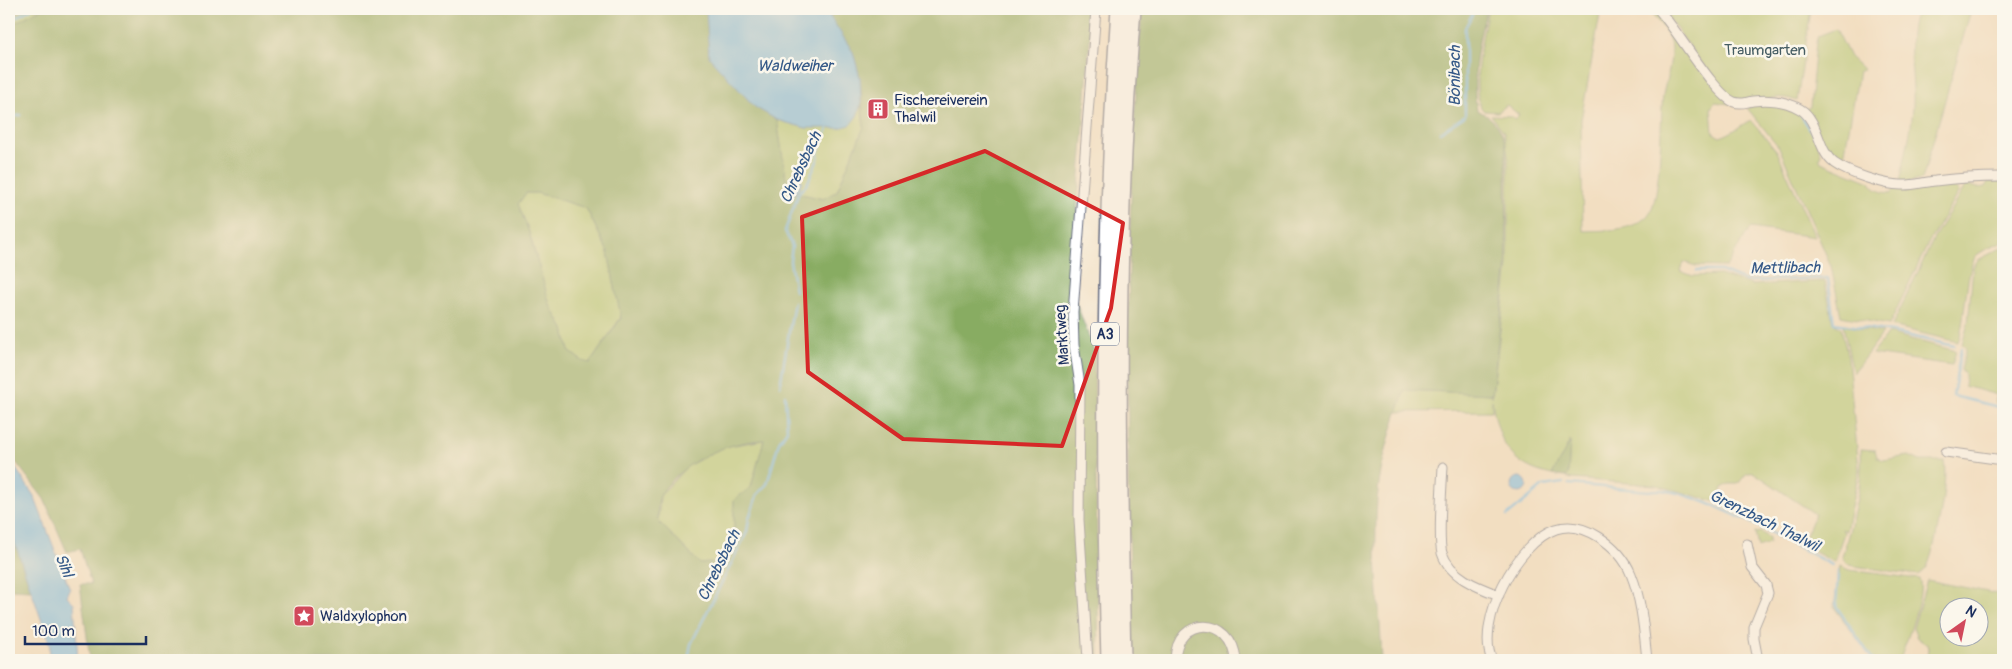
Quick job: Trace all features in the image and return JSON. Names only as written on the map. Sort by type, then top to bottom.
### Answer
[{"type":"highway","name":"A3","points":[[1109,660],[1105,310],[1110,143],[1119,9]]},
{"type":"highway","name":"A3","points":[[1123,660],[1119,415],[1120,283],[1124,144],[1132,9]]},
{"type":"street","name":"Marktweg","points":[[1088,660],[1079,520],[1080,385],[1073,340],[1072,312],[1096,9]]},
{"type":"street","points":[[1658,9],[1673,24],[1712,82],[1731,101],[1743,104],[1752,101],[1775,100],[1792,104],[1803,111],[1812,123],[1826,155],[1834,163],[1851,172],[1901,186],[1967,177],[2003,177]]},
{"type":"street","points":[[1946,452],[2003,460]]},
{"type":"street","points":[[1443,467],[1441,552],[1452,570],[1470,584],[1499,595]]},
{"type":"street","points":[[1492,660],[1488,644],[1489,629],[1499,595],[1513,568],[1541,537],[1564,527],[1588,531],[1607,542],[1616,551],[1630,572],[1644,625],[1647,660]]},
{"type":"street","points":[[1747,544],[1752,567],[1768,593],[1754,627],[1758,660]]},
{"type":"street","points":[[1175,660],[1178,643],[1186,632],[1196,626],[1210,626],[1223,632],[1230,641],[1236,660]]},
{"type":"highlighted area","points":[[985,151],[1123,223],[1111,308],[1062,446],[903,439],[808,372],[802,217]]},
{"type":"green space","points":[[25,9],[41,9],[9,26],[9,18]]},
{"type":"green space","points":[[41,9],[706,9],[710,57],[755,107],[777,120],[788,191],[823,199],[837,191],[864,127],[860,78],[853,52],[825,9],[1092,9],[1070,286],[1094,351],[1099,660],[90,660],[80,584],[91,584],[80,549],[67,552],[44,499],[9,453],[9,26]],"holes":[[[526,193],[537,193],[586,208],[608,252],[621,318],[590,363],[582,361],[569,351],[564,329],[550,305],[528,229],[518,204]],[[764,440],[751,487],[734,500],[734,542],[717,562],[700,564],[658,521],[658,503],[661,494],[681,472],[706,455],[735,445]]]},
{"type":"green space","points":[[1142,9],[1487,9],[1476,59],[1475,98],[1477,110],[1488,116],[1496,124],[1506,146],[1507,264],[1492,394],[1405,390],[1387,445],[1377,501],[1376,560],[1382,660],[1132,660],[1128,497],[1129,253],[1136,90]]},
{"type":"green space","points":[[1488,9],[1601,9],[1581,120],[1583,231],[1618,229],[1634,225],[1642,221],[1653,207],[1660,159],[1663,95],[1671,49],[1670,42],[1663,28],[1645,9],[1654,9],[1730,104],[1715,102],[1711,108],[1713,133],[1720,137],[1751,120],[1777,151],[1815,237],[1750,228],[1726,267],[1696,266],[1683,262],[1680,271],[1693,276],[1719,275],[1752,285],[1825,281],[1833,323],[1841,328],[1848,358],[1859,470],[1846,531],[1842,529],[1844,533],[1834,562],[1802,545],[1815,514],[1753,472],[1746,474],[1738,484],[1729,484],[1722,488],[1717,502],[1656,485],[1572,479],[1565,477],[1568,475],[1570,442],[1552,475],[1525,465],[1508,450],[1502,439],[1492,400],[1492,411],[1397,412],[1405,390],[1492,394],[1492,397],[1508,265],[1508,157],[1504,132],[1491,115],[1510,116],[1516,119],[1519,115],[1507,105],[1498,112],[1484,111],[1479,103],[1477,92],[1478,62]]},
{"type":"green space","name":"Traumgarten","points":[[1662,9],[1811,9],[1797,101],[1786,98],[1741,100],[1721,90]]},
{"type":"green space","points":[[1917,9],[1976,9],[1971,10],[1922,180],[1900,183],[1910,135],[1912,115],[1911,31]]},
{"type":"green space","points":[[1836,29],[1850,57],[1864,70],[1859,71],[1843,163],[1833,158],[1804,110],[1810,107],[1818,36]]},
{"type":"green space","points":[[1753,102],[1781,105],[1798,113],[1810,129],[1821,154],[1819,158],[1821,162],[1870,182],[1879,190],[1891,193],[1895,187],[1949,182],[1959,191],[1929,242],[1889,325],[1841,316],[1831,266],[1779,147],[1747,108]]},
{"type":"green space","points":[[861,104],[864,127],[837,191],[824,199],[788,191],[777,120],[806,128],[857,116]]},
{"type":"green space","points":[[2003,181],[2003,242],[1981,252],[1974,260],[1968,281],[1963,321],[1958,342],[1892,326],[1936,234],[1966,185],[1978,188],[1985,187],[1988,182]]},
{"type":"green space","points":[[526,193],[537,193],[586,208],[608,252],[621,317],[590,363],[582,361],[569,351],[564,329],[550,305],[528,229],[518,204]]},
{"type":"green space","points":[[2003,247],[2003,404],[1995,402],[1997,395],[1964,386],[1965,375],[1961,370],[1966,348],[1962,344],[1968,324],[1973,267],[1978,260]]},
{"type":"green space","points":[[1843,325],[1883,333],[1853,373]]},
{"type":"green space","points":[[1888,333],[1956,351],[1952,365],[1872,354]]},
{"type":"green space","points":[[764,440],[751,488],[734,500],[734,542],[717,562],[700,564],[658,521],[660,496],[686,467],[723,447]]},
{"type":"green space","points":[[1570,441],[1568,475],[1565,477],[1552,475]]},
{"type":"green space","points":[[1861,449],[1875,450],[1877,457],[1883,460],[1909,456],[1920,461],[1944,461],[1943,499],[1937,530],[1927,567],[1918,575],[1854,566],[1846,563],[1842,557],[1859,490]]},
{"type":"green space","points":[[9,527],[12,532],[31,590],[9,589]]},
{"type":"green space","points":[[1761,532],[1769,538],[1769,543],[1758,547],[1755,533]]},
{"type":"green space","points":[[1840,566],[1849,570],[1919,579],[1920,595],[1900,660],[1873,660],[1834,607]]},
{"type":"green space","points":[[1927,580],[2003,595],[2003,660],[1926,660],[1929,646],[1917,638],[1913,628]]},
{"type":"water","name":"Waldweiher","points":[[706,9],[825,9],[853,52],[860,78],[861,104],[857,116],[850,125],[839,128],[806,128],[777,120],[755,107],[709,57]]},
{"type":"water","points":[[795,174],[802,181],[797,192],[791,195],[789,177]]},
{"type":"water","points":[[9,458],[34,496],[70,589],[67,596],[74,603],[78,660],[49,660],[50,645],[9,526]]},
{"type":"water","points":[[1516,477],[1522,477],[1527,482],[1525,491],[1516,493],[1511,488],[1511,482]]},
{"type":"waterway","points":[[9,21],[31,9]]},
{"type":"waterway","name":"Bönibach","points":[[1440,132],[1465,116],[1465,28],[1475,9]]},
{"type":"waterway","points":[[9,85],[13,84]]},
{"type":"waterway","points":[[9,118],[21,115]]},
{"type":"waterway","points":[[1801,115],[1813,134]]},
{"type":"waterway","name":"Chrebsbach","points":[[795,291],[790,261],[792,246],[785,231],[799,192],[807,184],[818,159],[818,152],[829,126]]},
{"type":"waterway","name":"Mettlibach","points":[[1697,271],[1721,271],[1746,281],[1828,278],[1834,323],[1893,332],[1954,346]]},
{"type":"waterway","name":"Chrebsbach","points":[[780,386],[794,302]]},
{"type":"waterway","name":"Mettlibach","points":[[1961,349],[1953,396],[2003,408]]},
{"type":"waterway","name":"Chrebsbach","points":[[688,660],[691,644],[747,532],[749,518],[757,495],[767,484],[779,442],[787,430],[785,395]]},
{"type":"waterway","name":"Grenzbach Thalwil","points":[[1507,516],[1543,486],[1563,483]]},
{"type":"waterway","name":"Grenzbach Thalwil","points":[[1569,484],[1665,491],[1687,496],[1713,505],[1768,531],[1832,565]]},
{"type":"waterway","name":"Grenzbach Thalwil","points":[[1838,571],[1836,606],[1873,660]]},
{"type":"place","name":"Fischereiverein Thalwil","points":[[878,109]]},
{"type":"place","name":"Waldxylophon","points":[[304,616]]},
{"type":"water label","name":"Sihl","points":[[65,565]]}]
